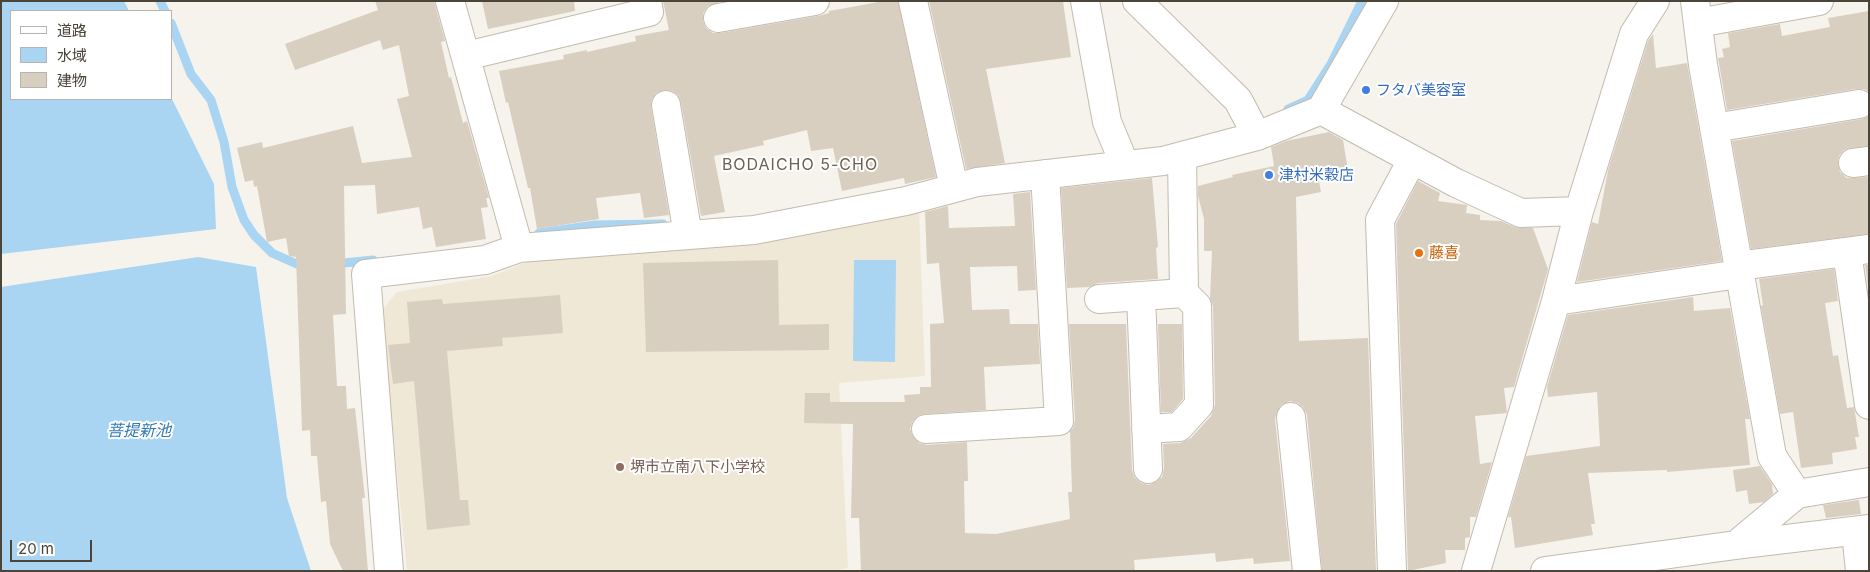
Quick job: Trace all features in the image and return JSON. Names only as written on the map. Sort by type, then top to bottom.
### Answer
[{"type":"street","points":[[450,1],[519,248]]},
{"type":"street","points":[[466,56],[649,12],[647,1]]},
{"type":"street","points":[[718,18],[815,1]]},
{"type":"street","points":[[913,1],[954,188]]},
{"type":"street","points":[[1085,1],[1107,122],[1125,165]]},
{"type":"street","points":[[1137,1],[1238,100],[1257,136]]},
{"type":"street","points":[[389,571],[366,274],[485,260],[519,248],[754,230],[906,201],[977,182],[1163,161],[1257,136],[1321,110],[1384,1]]},
{"type":"street","points":[[1476,571],[1556,301],[1579,211],[1634,34],[1655,1]]},
{"type":"street","points":[[1797,494],[1772,456],[1714,128],[1696,12],[1819,1]]},
{"type":"street","points":[[1714,128],[1859,104]]},
{"type":"street","points":[[666,105],[688,235]]},
{"type":"street","points":[[1321,110],[1456,183],[1521,213],[1579,211]]},
{"type":"street","points":[[1146,429],[1179,427],[1199,406],[1197,306],[1184,293],[1182,156]]},
{"type":"street","points":[[1392,571],[1380,220],[1412,160]]},
{"type":"street","points":[[926,429],[1059,421],[1045,174]]},
{"type":"street","points":[[1556,301],[1858,250],[1869,404]]},
{"type":"street","points":[[1098,298],[1184,293]]},
{"type":"street","points":[[1141,296],[1148,469]]},
{"type":"street","points":[[1291,417],[1307,571]]},
{"type":"street","points":[[1736,545],[1797,494],[1869,482]]},
{"type":"street","points":[[1545,571],[1862,530],[1860,571]]},
{"type":"shaded area","name":"堺市立南八下小学校","points":[[919,211],[925,376],[839,383],[848,568],[831,571],[407,571],[381,311],[397,292],[492,276],[529,261],[803,236]]},
{"type":"water","points":[[1,1],[124,1],[128,10],[10,10],[10,100],[172,99],[214,184],[216,229],[1,254]]},
{"type":"water","name":"菩提新池","points":[[198,257],[256,267],[287,498],[311,571],[1,571],[1,287]]},
{"type":"water","points":[[854,260],[896,260],[895,362],[853,361]]},
{"type":"building","points":[[375,1],[434,1],[445,41],[441,42],[449,78],[451,77],[463,123],[467,121],[489,198],[486,198],[488,207],[481,208],[486,239],[436,247],[432,227],[423,229],[419,207],[377,214],[375,185],[344,186],[346,314],[333,315],[337,386],[346,386],[347,409],[355,408],[365,498],[362,498],[368,571],[343,571],[330,544],[326,501],[321,502],[317,456],[311,456],[310,430],[302,431],[296,257],[289,256],[286,238],[267,242],[257,186],[254,187],[253,180],[245,182],[237,148],[262,142],[263,148],[353,126],[362,163],[412,157],[397,99],[409,96],[399,45],[383,50],[380,40],[295,70],[285,44],[378,10]]},
{"type":"building","points":[[482,1],[574,1],[575,11],[488,29]]},
{"type":"building","points":[[663,1],[723,1],[708,6],[703,13],[703,21],[706,28],[713,33],[720,33],[818,16],[829,13],[829,11],[883,1],[898,1],[936,177],[905,184],[904,178],[842,191],[833,148],[811,151],[807,130],[763,141],[764,145],[714,156],[725,212],[701,216],[681,102],[678,95],[672,91],[664,90],[656,93],[652,99],[651,107],[669,215],[644,218],[640,193],[596,198],[599,219],[537,229],[530,188],[528,188],[499,71],[564,59],[563,55],[587,50],[587,52],[636,41],[635,36],[669,30]]},
{"type":"building","points":[[929,1],[1063,1],[1071,57],[986,69],[1005,163],[966,169]]},
{"type":"building","points":[[1869,11],[1869,92],[1864,89],[1856,89],[1727,110],[1718,58],[1724,57],[1722,49],[1730,47],[1728,33],[1780,24],[1782,36],[1830,27],[1828,18]]},
{"type":"building","points":[[1653,34],[1656,68],[1687,63],[1722,261],[1577,282],[1592,222],[1598,224],[1608,170],[1648,41]]},
{"type":"building","points":[[1869,116],[1869,146],[1844,150],[1839,156],[1838,164],[1840,172],[1847,178],[1869,177],[1869,234],[1751,249],[1732,141],[1862,119]]},
{"type":"building","points":[[1329,132],[1343,140],[1348,170],[1318,176],[1321,192],[1296,197],[1299,341],[1368,338],[1376,571],[1322,571],[1307,415],[1303,407],[1298,403],[1290,401],[1281,405],[1275,419],[1290,561],[1254,564],[1253,558],[1216,562],[1215,553],[1134,560],[1135,571],[861,571],[859,518],[851,518],[853,424],[804,423],[805,393],[830,393],[830,402],[905,402],[904,395],[920,394],[920,387],[931,387],[930,324],[944,323],[939,263],[927,264],[925,212],[948,206],[949,228],[1015,226],[1013,194],[1030,192],[1036,290],[1018,291],[1017,266],[970,267],[972,310],[1009,309],[1010,324],[1038,324],[1040,364],[984,367],[986,410],[925,414],[918,416],[912,422],[910,429],[913,437],[919,443],[927,445],[967,442],[968,481],[964,481],[965,533],[996,534],[1070,519],[1068,492],[1072,492],[1070,431],[1075,420],[1069,324],[1126,324],[1132,470],[1135,478],[1141,483],[1149,485],[1162,477],[1164,468],[1163,444],[1180,443],[1191,438],[1211,416],[1215,405],[1213,306],[1210,299],[1212,251],[1204,251],[1204,219],[1198,196],[1198,186],[1233,177],[1232,175],[1274,166],[1271,147],[1286,141]]},
{"type":"building","points":[[1152,178],[1158,247],[1156,248],[1158,279],[1098,283],[1089,287],[1067,288],[1061,188]]},
{"type":"building","points":[[1418,181],[1440,193],[1438,201],[1467,205],[1466,213],[1480,215],[1480,220],[1501,221],[1515,227],[1533,228],[1548,269],[1514,387],[1504,388],[1507,413],[1475,416],[1480,464],[1492,462],[1476,517],[1470,517],[1470,537],[1465,538],[1465,550],[1445,550],[1446,563],[1408,571],[1396,224]]},
{"type":"building","points":[[778,260],[779,325],[829,324],[829,350],[646,352],[643,263]]},
{"type":"building","points":[[1865,265],[1869,265],[1869,293]]},
{"type":"building","points":[[1834,269],[1838,301],[1825,303],[1833,356],[1838,355],[1847,408],[1854,407],[1859,437],[1855,437],[1857,449],[1832,453],[1833,464],[1801,468],[1793,412],[1780,414],[1761,306],[1763,305],[1759,279]]},
{"type":"building","points":[[560,295],[563,333],[502,338],[503,346],[447,351],[460,500],[468,500],[470,525],[427,530],[414,381],[393,384],[388,345],[410,343],[407,302],[442,299],[443,304]]},
{"type":"building","points":[[1693,297],[1694,311],[1730,308],[1750,419],[1745,419],[1750,465],[1667,472],[1667,470],[1588,473],[1595,524],[1591,524],[1593,535],[1515,548],[1511,517],[1508,517],[1526,456],[1600,446],[1597,392],[1548,397],[1547,387],[1568,315]]},
{"type":"building","points":[[1158,324],[1182,324],[1183,399],[1172,412],[1161,412]]},
{"type":"building","points":[[1760,466],[1772,484],[1773,494],[1764,502],[1749,504],[1747,490],[1736,492],[1733,470]]},
{"type":"building","points":[[1859,500],[1861,514],[1826,518],[1823,505]]},
{"type":"waterway","points":[[160,1],[164,10]]},
{"type":"waterway","points":[[1288,109],[1308,100],[1331,64],[1362,1]]},
{"type":"waterway","points":[[172,26],[191,74],[211,100],[224,142],[232,187],[244,220],[254,235],[272,253],[299,265],[306,264]]},
{"type":"waterway","points":[[539,233],[595,225],[663,224]]},
{"type":"waterway","points":[[334,264],[373,260]]},
{"type":"place","name":"フタバ美容室","points":[[1366,90]]},
{"type":"place","name":"津村米穀店","points":[[1269,175]]},
{"type":"place","name":"藤喜","points":[[1419,253]]},
{"type":"place","name":"堺市立南八下小学校","points":[[620,467]]},
{"type":"district","name":"BODAICHO 5-CHO","points":[[800,165]]}]
